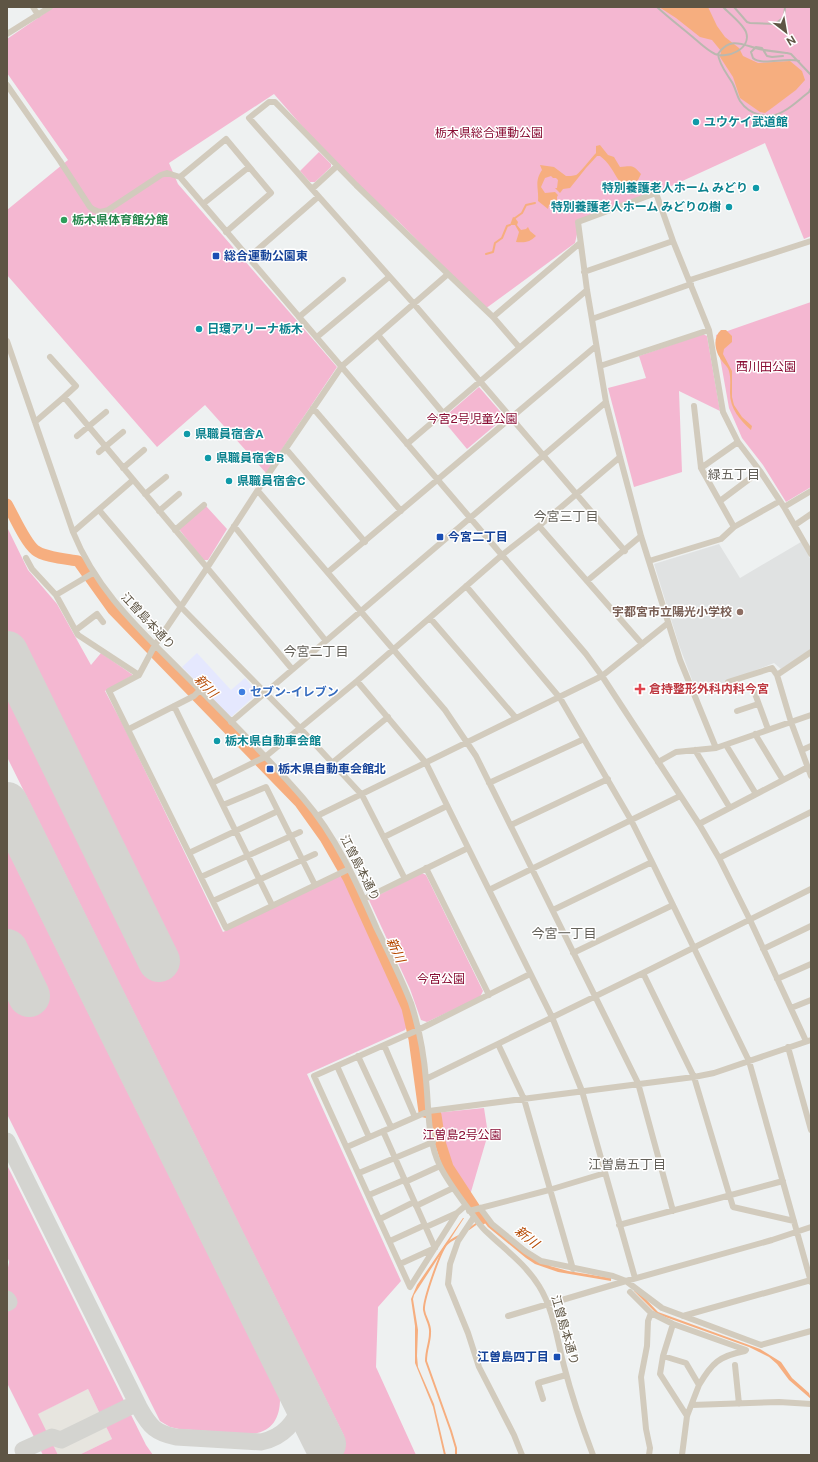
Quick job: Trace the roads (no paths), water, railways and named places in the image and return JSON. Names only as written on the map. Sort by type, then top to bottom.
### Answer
[{"type":"street","points":[[33,7],[38,15]]},
{"type":"street","points":[[7,34],[50,7]]},
{"type":"street","points":[[7,84],[56,154],[90,207],[96,212],[108,210],[161,175],[167,173],[180,177],[586,654],[699,824],[719,858],[791,1008],[809,1040],[714,1073],[694,1077],[429,1111],[347,1147]]},
{"type":"street","points":[[518,347],[492,317],[337,166],[274,102],[269,102],[249,118],[414,304],[542,456],[625,551]]},
{"type":"street","points":[[180,177],[226,139],[271,193],[226,232]]},
{"type":"street","points":[[312,190],[337,166]]},
{"type":"street","points":[[203,204],[249,167]]},
{"type":"street","points":[[716,748],[680,660],[641,536],[620,457],[606,402],[584,272],[578,222],[656,193],[673,241],[710,330],[723,412],[738,442],[760,471],[784,507],[809,546],[811,554]]},
{"type":"street","points":[[248,258],[318,197]]},
{"type":"street","points":[[592,319],[690,282],[811,240]]},
{"type":"street","points":[[584,272],[673,241]]},
{"type":"street","points":[[492,317],[580,243]]},
{"type":"street","points":[[349,869],[226,928],[109,690],[139,674],[155,645],[342,366],[448,274]]},
{"type":"street","points":[[317,338],[389,277]]},
{"type":"street","points":[[300,317],[343,280]]},
{"type":"street","points":[[407,444],[480,382],[518,347],[587,290]]},
{"type":"street","points":[[600,366],[710,330]]},
{"type":"street","points":[[378,335],[443,413]]},
{"type":"street","name":"江曽島本通り","points":[[7,341],[73,532],[79,548],[93,573],[117,605],[304,798],[334,841],[349,869],[408,996],[418,1030],[426,1079],[433,1142],[435,1154],[440,1166],[452,1188],[488,1234],[504,1246],[530,1272],[540,1287],[548,1304],[574,1402],[594,1455]]},
{"type":"street","points":[[328,572],[596,346]]},
{"type":"street","points":[[35,422],[76,386],[50,357]]},
{"type":"street","points":[[64,397],[292,669]]},
{"type":"street","points":[[230,722],[606,402]]},
{"type":"street","points":[[694,406],[701,468],[734,528]]},
{"type":"street","points":[[313,408],[401,510]]},
{"type":"street","points":[[77,436],[106,412]]},
{"type":"street","points":[[99,452],[123,432]]},
{"type":"street","points":[[701,468],[738,442]]},
{"type":"street","points":[[286,448],[365,542]]},
{"type":"street","points":[[123,468],[144,450]]},
{"type":"street","points":[[212,783],[265,757],[357,681],[502,555],[539,526],[620,457]]},
{"type":"street","points":[[720,501],[760,471]]},
{"type":"street","points":[[145,494],[166,477]]},
{"type":"street","points":[[73,532],[133,480]]},
{"type":"street","points":[[258,490],[445,710],[468,743],[511,825],[574,952],[594,997],[638,1083],[673,1211]]},
{"type":"street","points":[[784,507],[811,491]]},
{"type":"street","points":[[159,511],[179,494]]},
{"type":"street","points":[[649,561],[721,539],[734,528],[780,501]]},
{"type":"street","points":[[175,530],[204,505]]},
{"type":"street","points":[[99,510],[181,607],[300,728],[362,795],[405,879]]},
{"type":"street","points":[[795,525],[811,514]]},
{"type":"street","points":[[234,526],[326,640]]},
{"type":"street","points":[[539,526],[642,644]]},
{"type":"street","points":[[588,581],[641,536]]},
{"type":"street","points":[[26,558],[32,569],[56,595],[78,635],[139,674]]},
{"type":"street","points":[[56,595],[93,573]]},
{"type":"street","points":[[466,586],[560,698],[631,820],[749,1061],[811,1281],[683,1316]]},
{"type":"street","points":[[76,630],[97,614],[103,622]]},
{"type":"street","points":[[430,618],[516,718]]},
{"type":"street","points":[[317,816],[468,743],[516,718],[560,698],[602,676],[668,623]]},
{"type":"street","points":[[777,675],[811,652]]},
{"type":"street","points":[[728,682],[772,668],[777,675],[791,722],[811,776]]},
{"type":"street","points":[[357,681],[426,763],[552,1017],[582,1091],[635,1278]]},
{"type":"street","points":[[128,729],[194,696],[200,690]]},
{"type":"street","points":[[754,692],[768,729]]},
{"type":"street","points":[[737,711],[758,704]]},
{"type":"street","points":[[174,706],[272,905]]},
{"type":"street","points":[[658,762],[676,752],[716,748],[811,715]]},
{"type":"street","points":[[332,763],[388,717]]},
{"type":"street","points":[[755,734],[783,780]]},
{"type":"street","points":[[489,783],[584,739]]},
{"type":"street","points":[[726,744],[756,794]]},
{"type":"street","points":[[802,750],[811,746]]},
{"type":"street","points":[[695,750],[730,808]]},
{"type":"street","points":[[699,824],[808,766]]},
{"type":"street","points":[[511,825],[608,779]]},
{"type":"street","points":[[223,805],[266,787],[315,885]]},
{"type":"street","points":[[489,890],[680,796]]},
{"type":"street","points":[[384,837],[447,806]]},
{"type":"street","points":[[190,853],[278,811]]},
{"type":"street","points":[[719,858],[811,812]]},
{"type":"street","points":[[201,877],[300,832]]},
{"type":"street","points":[[364,899],[468,848]]},
{"type":"street","points":[[213,901],[316,854]]},
{"type":"street","points":[[553,910],[652,862]]},
{"type":"street","points":[[426,868],[489,995]]},
{"type":"street","points":[[426,1079],[643,974],[811,889]]},
{"type":"street","points":[[574,952],[673,905]]},
{"type":"street","points":[[763,949],[811,926]]},
{"type":"street","points":[[777,979],[811,964]]},
{"type":"street","points":[[465,1206],[457,1213],[410,1287],[380,1218],[314,1076],[418,1030],[530,974]]},
{"type":"street","points":[[643,974],[694,1077],[728,1196],[733,1207],[794,1221]]},
{"type":"street","points":[[791,1008],[811,1000]]},
{"type":"street","points":[[498,1044],[524,1099],[573,1269]]},
{"type":"street","points":[[384,1045],[415,1117]]},
{"type":"street","points":[[788,1047],[811,1130]]},
{"type":"street","points":[[358,1056],[391,1127]]},
{"type":"street","points":[[337,1066],[369,1137]]},
{"type":"street","points":[[383,1131],[435,1248]]},
{"type":"street","points":[[359,1172],[433,1142]]},
{"type":"street","points":[[369,1195],[440,1166]]},
{"type":"street","points":[[470,1211],[605,1174]]},
{"type":"street","points":[[619,1225],[783,1181]]},
{"type":"street","points":[[380,1218],[452,1188]]},
{"type":"street","points":[[480,1208],[492,1224],[525,1251],[541,1261],[573,1269],[613,1276],[626,1281],[662,1308],[683,1316],[761,1344],[811,1331]]},
{"type":"street","points":[[390,1241],[457,1213]]},
{"type":"street","points":[[474,1217],[458,1241],[450,1264],[448,1284],[468,1333],[479,1367],[514,1435],[522,1455]]},
{"type":"street","points":[[508,1316],[635,1278],[729,1253],[811,1227]]},
{"type":"street","points":[[400,1264],[435,1248]]},
{"type":"street","points":[[630,1292],[651,1313],[673,1324],[746,1350],[729,1354],[719,1359],[708,1370],[699,1385],[687,1416],[682,1455]]},
{"type":"street","points":[[649,1455],[650,1448],[646,1429],[642,1377],[647,1346],[648,1321],[651,1313]]},
{"type":"street","points":[[673,1324],[663,1356],[660,1374],[687,1416]]},
{"type":"street","points":[[663,1356],[686,1363],[699,1385]]},
{"type":"street","points":[[735,1365],[739,1404]]},
{"type":"street","points":[[543,1399],[538,1383],[566,1375]]},
{"type":"street","points":[[692,1405],[779,1402],[811,1404]]},
{"type":"waterway","points":[[515,218],[522,213],[526,205],[535,203]]},
{"type":"waterway","points":[[486,254],[493,252],[495,243],[502,238],[507,226],[510,225]]},
{"type":"waterway","name":"新川","points":[[7,504],[24,535],[35,550],[49,556],[78,561],[113,610],[300,803],[325,838],[348,878],[407,1008],[414,1039],[424,1112],[436,1115],[440,1142],[448,1167],[482,1219]]},
{"type":"waterway","points":[[469,1229],[483,1219]]},
{"type":"waterway","points":[[456,1455],[456,1448],[451,1431],[426,1361],[430,1330],[424,1305],[436,1266],[443,1250],[449,1242],[459,1236]]},
{"type":"railway","points":[[657,7],[707,49],[715,54],[726,55],[732,54],[742,48],[747,38],[746,32],[742,26],[723,7]]},
{"type":"railway","points":[[734,7],[747,22],[775,24],[784,17],[785,7]]},
{"type":"railway","points":[[811,75],[791,54],[787,53],[762,50],[742,44],[732,43],[723,48],[718,54],[722,66],[733,84],[740,101],[749,110],[760,115],[767,116],[778,114],[794,104],[809,92],[811,88]]},
{"type":"railway","points":[[783,56],[767,56],[762,48],[756,47],[751,52],[753,58],[762,61],[799,61]]},
{"type":"place","name":"ユウケイ武道館","points":[[696,122]]},
{"type":"place","name":"特別養護老人ホーム みどり","points":[[756,188]]},
{"type":"place","name":"特別養護老人ホーム みどりの樹","points":[[729,207]]},
{"type":"place","name":"栃木県体育館分館","points":[[64,220]]},
{"type":"place","name":"総合運動公園東","points":[[216,256]]},
{"type":"place","name":"日環アリーナ栃木","points":[[199,329]]},
{"type":"place","name":"県職員宿舎A","points":[[187,434]]},
{"type":"place","name":"県職員宿舎B","points":[[208,458]]},
{"type":"place","name":"県職員宿舎C","points":[[229,481]]},
{"type":"place","name":"今宮二丁目","points":[[440,537]]},
{"type":"place","name":"宇都宮市立陽光小学校","points":[[740,612]]},
{"type":"place","name":"倉持整形外科内科今宮","points":[[640,689]]},
{"type":"place","name":"セブン-イレブン","points":[[242,692]]},
{"type":"place","name":"栃木県自動車会館","points":[[217,741]]},
{"type":"place","name":"栃木県自動車会館北","points":[[270,769]]},
{"type":"place","name":"江曽島四丁目","points":[[557,1357]]},
{"type":"district","name":"緑五丁目","points":[[734,474]]},
{"type":"district","name":"今宮三丁目","points":[[566,516]]},
{"type":"district","name":"今宮二丁目","points":[[316,651]]},
{"type":"district","name":"今宮一丁目","points":[[564,933]]},
{"type":"district","name":"江曽島五丁目","points":[[627,1164]]},
{"type":"park label","name":"栃木県総合運動公園","points":[[489,133]]},
{"type":"park label","name":"西川田公園","points":[[766,367]]},
{"type":"park label","name":"今宮2号児童公園","points":[[472,419]]},
{"type":"park label","name":"今宮公園","points":[[441,979]]},
{"type":"park label","name":"江曽島2号公園","points":[[462,1135]]}]
